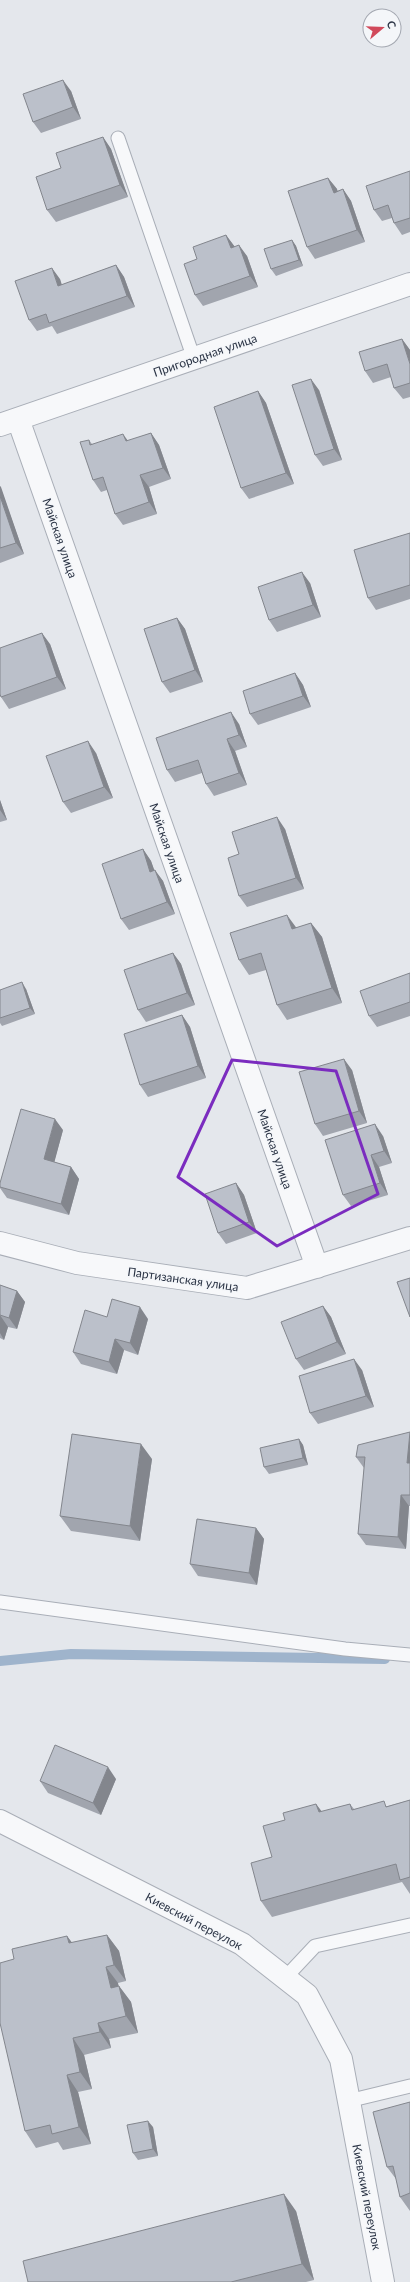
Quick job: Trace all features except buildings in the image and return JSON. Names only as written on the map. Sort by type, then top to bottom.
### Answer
[{"type":"street","name":"Пригородная улица","points":[[9,422],[410,284]]},
{"type":"street","name":"Майская улица","points":[[9,422],[317,1267]]},
{"type":"street","name":"Партизанская улица","points":[[0,1243],[77,1263],[247,1288],[410,1238]]},
{"type":"street","name":"Киевский переулок","points":[[0,1821],[242,1944],[307,1996],[341,2059],[383,2282]]},
{"type":"lane","points":[[118,138],[194,359]]},
{"type":"lane","points":[[0,1602],[345,1649],[410,1655]]},
{"type":"lane","points":[[285,1978],[315,1946],[410,1925]]},
{"type":"lane","points":[[348,2102],[410,2086]]},
{"type":"highlighted area","points":[[232,1060],[336,1071],[378,1194],[277,1246],[178,1177]]},
{"type":"waterway","points":[[0,1661],[71,1654],[385,1659]]}]
